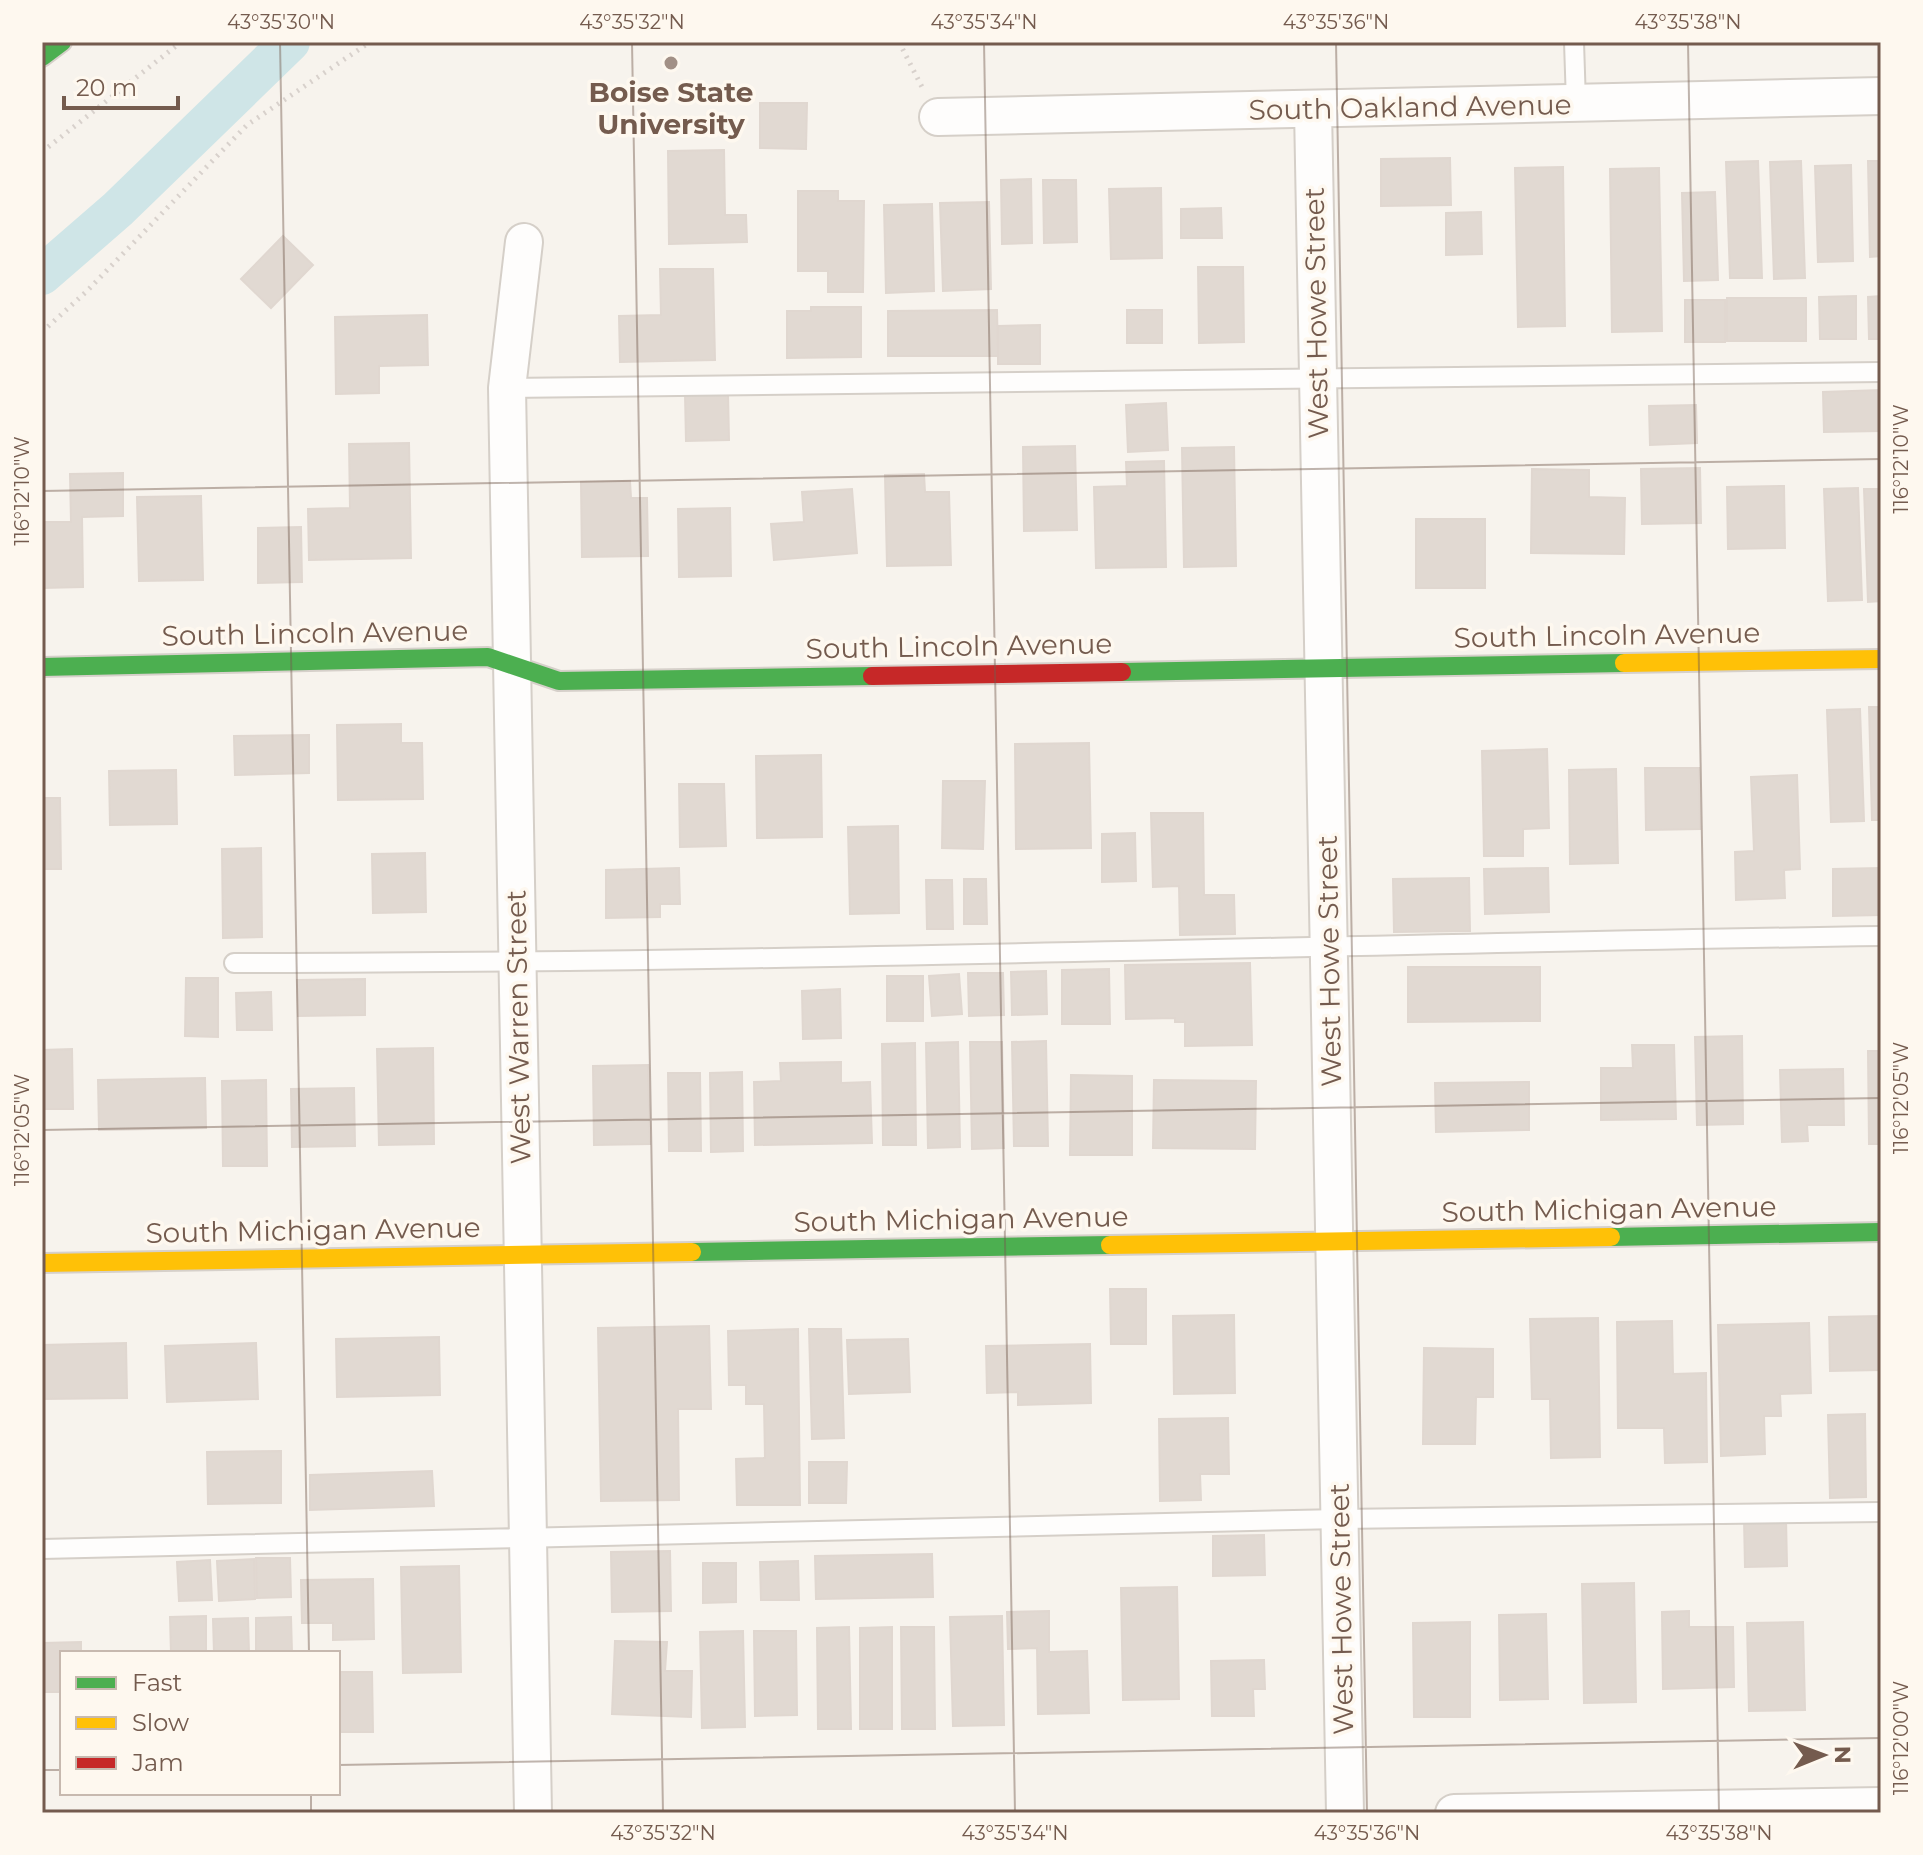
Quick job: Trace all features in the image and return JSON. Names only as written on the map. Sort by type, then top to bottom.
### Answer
[{"type":"street","points":[[42,57],[62,42]]},
{"type":"street","name":"South Oakland Avenue","points":[[938,117],[1881,96]]},
{"type":"street","name":"West Howe Street","points":[[1313,109],[1345,1813]]},
{"type":"street","name":"West Warren Street","points":[[524,242],[507,388],[533,1813]]},
{"type":"street","name":"South Lincoln Avenue","points":[[42,667],[488,657],[559,681],[1881,659]]},
{"type":"street","name":"South Michigan Avenue","points":[[42,1263],[1881,1232]]},
{"type":"street","points":[[1454,1813],[1881,1806]]},
{"type":"lane","points":[[1574,42],[1576,103]]},
{"type":"lane","points":[[507,388],[1317,376],[1881,372]]},
{"type":"lane","points":[[234,963],[517,963],[1328,944],[1881,936]]},
{"type":"lane","points":[[42,1549],[528,1541],[1340,1519],[1881,1512]]},
{"type":"path","points":[[42,152],[181,42]]},
{"type":"path","points":[[42,332],[87,291],[247,125],[370,42]]},
{"type":"path","points":[[899,42],[938,117]]},
{"type":"building","points":[[760,103],[807,103],[806,149],[760,148]]},
{"type":"building","points":[[724,150],[725,215],[746,215],[747,242],[669,244],[668,151]]},
{"type":"building","points":[[1450,158],[1451,205],[1381,206],[1381,159]]},
{"type":"building","points":[[1758,161],[1762,278],[1730,278],[1726,162]]},
{"type":"building","points":[[1801,161],[1805,278],[1774,279],[1770,162]]},
{"type":"building","points":[[1868,161],[1881,161],[1881,256],[1870,257]]},
{"type":"building","points":[[1851,165],[1853,261],[1818,262],[1815,166]]},
{"type":"building","points":[[1563,167],[1565,326],[1518,327],[1515,168]]},
{"type":"building","points":[[1659,168],[1662,331],[1612,332],[1610,169]]},
{"type":"building","points":[[1031,179],[1032,243],[1002,244],[1001,180]]},
{"type":"building","points":[[1043,180],[1076,180],[1077,242],[1044,243]]},
{"type":"building","points":[[1161,188],[1162,258],[1111,259],[1109,189]]},
{"type":"building","points":[[798,191],[838,191],[838,201],[864,201],[863,292],[828,292],[828,271],[798,271]]},
{"type":"building","points":[[1715,192],[1718,280],[1684,281],[1682,193]]},
{"type":"building","points":[[989,202],[991,289],[943,291],[940,203]]},
{"type":"building","points":[[932,204],[934,291],[886,293],[884,205]]},
{"type":"building","points":[[1221,208],[1222,238],[1181,238],[1181,209]]},
{"type":"building","points":[[1481,212],[1482,254],[1446,255],[1446,213]]},
{"type":"building","points":[[283,236],[313,265],[271,308],[241,279]]},
{"type":"building","points":[[1198,267],[1243,267],[1244,342],[1199,343]]},
{"type":"building","points":[[660,269],[713,269],[715,360],[620,362],[619,316],[661,315]]},
{"type":"building","points":[[1856,296],[1856,339],[1820,339],[1819,297]]},
{"type":"building","points":[[1881,296],[1881,339],[1869,339],[1868,297]]},
{"type":"building","points":[[1727,298],[1806,298],[1806,341],[1727,341]]},
{"type":"building","points":[[1685,300],[1725,300],[1725,342],[1685,342]]},
{"type":"building","points":[[811,307],[861,307],[861,357],[787,358],[787,311],[811,311]]},
{"type":"building","points":[[997,310],[998,356],[888,356],[888,311]]},
{"type":"building","points":[[1127,310],[1162,310],[1162,343],[1127,343]]},
{"type":"building","points":[[427,315],[428,365],[379,366],[379,393],[336,394],[335,317]]},
{"type":"building","points":[[1040,325],[1040,364],[998,364],[998,326]]},
{"type":"building","points":[[1881,390],[1881,431],[1824,432],[1823,392]]},
{"type":"building","points":[[728,393],[729,440],[686,441],[685,394]]},
{"type":"building","points":[[1166,403],[1168,450],[1128,452],[1126,405]]},
{"type":"building","points":[[1696,405],[1697,443],[1650,445],[1649,406]]},
{"type":"building","points":[[409,443],[411,558],[309,560],[308,509],[350,508],[349,444]]},
{"type":"building","points":[[1075,446],[1077,530],[1024,531],[1023,447]]},
{"type":"building","points":[[1234,447],[1236,566],[1184,567],[1182,448]]},
{"type":"building","points":[[1164,461],[1166,567],[1096,568],[1094,487],[1127,486],[1126,462]]},
{"type":"building","points":[[1700,468],[1701,523],[1642,524],[1641,469]]},
{"type":"building","points":[[1532,469],[1589,470],[1589,497],[1625,498],[1624,554],[1531,553]]},
{"type":"building","points":[[123,473],[123,516],[82,517],[83,587],[42,588],[42,522],[71,522],[70,474]]},
{"type":"building","points":[[924,474],[925,492],[949,492],[951,565],[887,566],[885,475]]},
{"type":"building","points":[[630,481],[631,498],[647,498],[648,556],[582,557],[581,482]]},
{"type":"building","points":[[1784,486],[1785,548],[1728,549],[1727,487]]},
{"type":"building","points":[[1858,488],[1862,600],[1828,601],[1824,489]]},
{"type":"building","points":[[852,489],[857,553],[774,560],[771,524],[804,522],[802,492]]},
{"type":"building","points":[[1864,489],[1881,489],[1881,601],[1868,602]]},
{"type":"building","points":[[201,496],[203,580],[139,581],[137,497]]},
{"type":"building","points":[[730,508],[731,576],[679,577],[678,509]]},
{"type":"building","points":[[1416,519],[1485,519],[1485,588],[1416,588]]},
{"type":"building","points":[[301,527],[302,582],[258,583],[258,528]]},
{"type":"building","points":[[1869,707],[1881,707],[1881,820],[1872,820]]},
{"type":"building","points":[[1860,709],[1864,821],[1831,822],[1827,710]]},
{"type":"building","points":[[401,724],[401,743],[422,743],[423,799],[338,800],[337,725]]},
{"type":"building","points":[[309,735],[309,773],[235,775],[234,736]]},
{"type":"building","points":[[1089,743],[1091,848],[1016,849],[1015,744]]},
{"type":"building","points":[[1547,749],[1549,828],[1523,829],[1523,856],[1484,856],[1482,751]]},
{"type":"building","points":[[821,755],[822,837],[757,838],[756,756]]},
{"type":"building","points":[[1645,768],[1699,768],[1700,829],[1646,830]]},
{"type":"building","points":[[1616,769],[1618,863],[1570,864],[1569,770]]},
{"type":"building","points":[[176,770],[177,824],[110,825],[109,771]]},
{"type":"building","points":[[1797,775],[1800,869],[1784,870],[1785,898],[1736,900],[1735,852],[1754,851],[1751,777]]},
{"type":"building","points":[[943,781],[985,781],[983,849],[942,848]]},
{"type":"building","points":[[679,784],[724,784],[726,846],[680,847]]},
{"type":"building","points":[[42,798],[60,798],[61,869],[42,869]]},
{"type":"building","points":[[1151,813],[1203,813],[1204,895],[1234,895],[1235,934],[1180,935],[1179,886],[1153,887]]},
{"type":"building","points":[[898,826],[899,913],[850,914],[848,827]]},
{"type":"building","points":[[1135,833],[1136,881],[1102,882],[1102,834]]},
{"type":"building","points":[[261,848],[262,937],[223,938],[222,849]]},
{"type":"building","points":[[425,853],[426,912],[373,913],[372,854]]},
{"type":"building","points":[[679,868],[680,904],[660,904],[660,917],[606,918],[606,870]]},
{"type":"building","points":[[1548,868],[1549,912],[1485,914],[1484,869]]},
{"type":"building","points":[[1881,868],[1881,915],[1833,916],[1833,869]]},
{"type":"building","points":[[1469,878],[1470,931],[1394,932],[1393,879]]},
{"type":"building","points":[[964,879],[986,879],[987,924],[964,924]]},
{"type":"building","points":[[926,880],[952,880],[953,929],[927,929]]},
{"type":"building","points":[[1250,963],[1252,1045],[1185,1046],[1185,1022],[1175,1022],[1175,1018],[1126,1019],[1125,965]]},
{"type":"building","points":[[1408,967],[1540,967],[1540,1021],[1408,1022]]},
{"type":"building","points":[[1109,969],[1110,1024],[1062,1024],[1062,970]]},
{"type":"building","points":[[1046,971],[1047,1014],[1012,1015],[1011,972]]},
{"type":"building","points":[[968,973],[1003,973],[1004,1015],[969,1016]]},
{"type":"building","points":[[959,974],[962,1014],[932,1016],[929,976]]},
{"type":"building","points":[[887,976],[923,976],[923,1021],[887,1021]]},
{"type":"building","points":[[186,978],[218,978],[218,1037],[185,1036]]},
{"type":"building","points":[[365,979],[365,1015],[298,1016],[297,980]]},
{"type":"building","points":[[840,989],[841,1038],[803,1039],[802,991]]},
{"type":"building","points":[[271,992],[272,1030],[237,1030],[236,993]]},
{"type":"building","points":[[1742,1036],[1743,1124],[1697,1125],[1695,1037]]},
{"type":"building","points":[[1046,1041],[1048,1146],[1014,1146],[1012,1042]]},
{"type":"building","points":[[958,1042],[960,1147],[928,1148],[926,1043]]},
{"type":"building","points":[[970,1042],[1002,1042],[1004,1148],[972,1149]]},
{"type":"building","points":[[915,1043],[916,1145],[883,1145],[882,1044]]},
{"type":"building","points":[[1632,1045],[1674,1045],[1676,1119],[1601,1120],[1601,1068],[1633,1068]]},
{"type":"building","points":[[433,1048],[434,1144],[379,1145],[377,1049]]},
{"type":"building","points":[[72,1049],[73,1109],[42,1109],[42,1050]]},
{"type":"building","points":[[1868,1051],[1881,1051],[1881,1144],[1869,1144]]},
{"type":"building","points":[[841,1062],[841,1083],[870,1082],[872,1143],[755,1145],[754,1082],[781,1081],[780,1063]]},
{"type":"building","points":[[648,1065],[650,1144],[594,1145],[593,1066]]},
{"type":"building","points":[[1843,1069],[1844,1125],[1807,1125],[1808,1141],[1782,1142],[1780,1070]]},
{"type":"building","points":[[742,1072],[743,1151],[711,1152],[710,1073]]},
{"type":"building","points":[[668,1073],[700,1073],[701,1151],[669,1151]]},
{"type":"building","points":[[1071,1075],[1132,1076],[1132,1155],[1070,1155]]},
{"type":"building","points":[[205,1078],[206,1128],[99,1130],[98,1080]]},
{"type":"building","points":[[266,1080],[267,1166],[223,1166],[222,1081]]},
{"type":"building","points":[[1154,1080],[1256,1081],[1255,1149],[1153,1148]]},
{"type":"building","points":[[1529,1082],[1529,1130],[1436,1132],[1435,1083]]},
{"type":"building","points":[[354,1088],[355,1146],[292,1147],[291,1089]]},
{"type":"building","points":[[1110,1289],[1146,1289],[1146,1344],[1111,1344]]},
{"type":"building","points":[[1234,1315],[1235,1393],[1174,1394],[1173,1316]]},
{"type":"building","points":[[1881,1316],[1881,1370],[1830,1371],[1829,1317]]},
{"type":"building","points":[[1598,1318],[1600,1457],[1551,1458],[1550,1399],[1532,1399],[1530,1319]]},
{"type":"building","points":[[1672,1321],[1673,1374],[1706,1373],[1707,1462],[1665,1463],[1664,1428],[1618,1428],[1617,1322]]},
{"type":"building","points":[[1809,1323],[1811,1393],[1780,1394],[1781,1416],[1764,1416],[1765,1454],[1721,1456],[1718,1325]]},
{"type":"building","points":[[709,1326],[711,1409],[678,1409],[679,1500],[601,1501],[598,1328]]},
{"type":"building","points":[[798,1329],[800,1505],[737,1505],[736,1459],[765,1458],[764,1404],[746,1404],[746,1385],[729,1385],[728,1331]]},
{"type":"building","points":[[809,1329],[841,1329],[844,1438],[812,1439]]},
{"type":"building","points":[[439,1337],[440,1395],[337,1397],[336,1339]]},
{"type":"building","points":[[908,1339],[910,1392],[849,1394],[847,1340]]},
{"type":"building","points":[[126,1343],[127,1398],[42,1399],[42,1345]]},
{"type":"building","points":[[256,1343],[258,1399],[167,1402],[165,1346]]},
{"type":"building","points":[[1090,1344],[1091,1403],[1018,1405],[1018,1392],[987,1393],[986,1346]]},
{"type":"building","points":[[1424,1348],[1493,1349],[1493,1397],[1476,1397],[1475,1444],[1423,1444]]},
{"type":"building","points":[[1865,1414],[1866,1497],[1830,1498],[1828,1415]]},
{"type":"building","points":[[1228,1418],[1229,1474],[1200,1474],[1201,1500],[1160,1501],[1159,1419]]},
{"type":"building","points":[[281,1451],[281,1503],[208,1504],[207,1452]]},
{"type":"building","points":[[809,1462],[847,1462],[846,1503],[809,1503]]},
{"type":"building","points":[[432,1471],[434,1506],[310,1510],[310,1475]]},
{"type":"building","points":[[1786,1518],[1787,1566],[1745,1567],[1744,1519]]},
{"type":"building","points":[[1264,1535],[1265,1575],[1213,1576],[1213,1536]]},
{"type":"building","points":[[670,1551],[671,1611],[612,1612],[611,1552]]},
{"type":"building","points":[[932,1554],[933,1597],[816,1599],[815,1556]]},
{"type":"building","points":[[256,1558],[290,1558],[291,1597],[257,1598]]},
{"type":"building","points":[[254,1559],[255,1599],[219,1601],[217,1561]]},
{"type":"building","points":[[210,1560],[212,1600],[179,1601],[177,1562]]},
{"type":"building","points":[[798,1561],[799,1600],[761,1600],[760,1562]]},
{"type":"building","points":[[703,1563],[736,1563],[736,1602],[703,1603]]},
{"type":"building","points":[[459,1566],[461,1672],[403,1673],[401,1567]]},
{"type":"building","points":[[373,1579],[374,1639],[333,1640],[333,1623],[302,1623],[301,1580]]},
{"type":"building","points":[[1634,1583],[1636,1702],[1584,1703],[1582,1584]]},
{"type":"building","points":[[1177,1587],[1179,1699],[1123,1700],[1121,1588]]},
{"type":"building","points":[[1049,1611],[1049,1652],[1087,1651],[1089,1713],[1038,1714],[1037,1648],[1008,1649],[1007,1612]]},
{"type":"building","points":[[1689,1611],[1689,1627],[1733,1627],[1734,1687],[1663,1689],[1662,1612]]},
{"type":"building","points":[[1546,1614],[1548,1699],[1500,1700],[1499,1615]]},
{"type":"building","points":[[206,1616],[206,1651],[171,1651],[170,1617]]},
{"type":"building","points":[[1002,1616],[1004,1725],[953,1726],[950,1617]]},
{"type":"building","points":[[291,1617],[292,1651],[256,1651],[256,1618]]},
{"type":"building","points":[[248,1618],[249,1651],[214,1651],[213,1619]]},
{"type":"building","points":[[1470,1622],[1470,1717],[1414,1717],[1413,1623]]},
{"type":"building","points":[[1803,1622],[1805,1710],[1749,1711],[1747,1623]]},
{"type":"building","points":[[849,1627],[851,1729],[818,1729],[817,1628]]},
{"type":"building","points":[[892,1627],[892,1729],[860,1729],[860,1628]]},
{"type":"building","points":[[901,1627],[934,1627],[935,1729],[902,1729]]},
{"type":"building","points":[[743,1631],[745,1727],[702,1728],[700,1632]]},
{"type":"building","points":[[754,1631],[796,1631],[797,1715],[755,1716]]},
{"type":"building","points":[[615,1641],[667,1642],[665,1671],[692,1671],[691,1717],[612,1714]]},
{"type":"building","points":[[81,1642],[81,1651],[60,1651],[60,1692],[43,1692],[43,1643]]},
{"type":"building","points":[[1264,1660],[1265,1689],[1253,1689],[1254,1716],[1212,1716],[1211,1661]]},
{"type":"building","points":[[340,1672],[372,1672],[373,1732],[340,1732]]},
{"type":"waterway","points":[[42,275],[118,209],[290,42]]},
{"type":"traffic: fast","points":[[42,57],[62,42]]},
{"type":"traffic: fast","points":[[42,667],[488,657],[559,681],[872,676]]},
{"type":"traffic: fast","points":[[1122,672],[1624,663]]},
{"type":"traffic: fast","points":[[1611,1237],[1881,1232]]},
{"type":"traffic: fast","points":[[692,1252],[1110,1245]]},
{"type":"traffic: slow","points":[[1624,663],[1881,659]]},
{"type":"traffic: slow","points":[[1110,1245],[1611,1237]]},
{"type":"traffic: slow","points":[[42,1263],[692,1252]]},
{"type":"traffic: jam","points":[[872,676],[1122,672]]},
{"type":"place","name":"Boise State University","points":[[671,63]]}]
